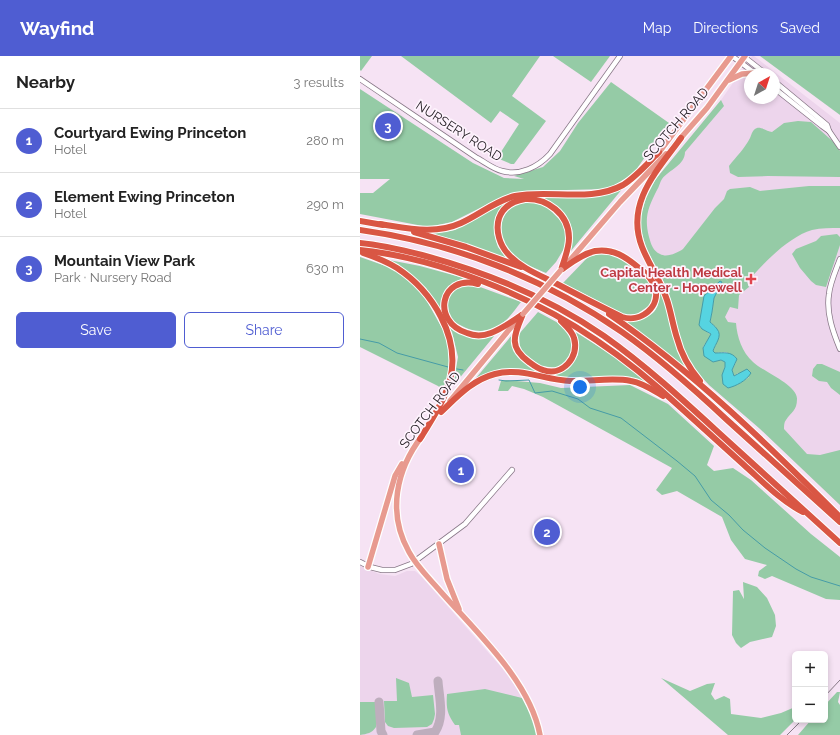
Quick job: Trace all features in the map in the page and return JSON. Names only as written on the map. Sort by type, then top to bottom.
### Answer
[{"type":"highway","points":[[681,138],[650,181],[644,192],[638,213],[638,233],[644,252],[665,295],[682,352],[693,373],[713,396]]},
{"type":"highway","points":[[360,221],[428,230],[441,230],[460,224],[500,202],[516,196],[533,194],[588,194],[606,192],[628,181],[659,152]]},
{"type":"highway","points":[[523,200],[535,200],[546,203],[557,211],[565,221],[569,240],[560,270],[589,253],[602,251],[614,252],[627,258],[652,281],[656,290],[655,300],[650,310],[641,317],[632,319],[622,317],[535,273],[508,255],[501,244],[498,232],[498,221],[503,210],[511,204],[523,200]]},
{"type":"highway","points":[[380,224],[446,240],[480,251],[535,273]]},
{"type":"highway","points":[[360,230],[424,242],[484,260],[535,282],[596,315],[640,345],[680,377],[840,522]]},
{"type":"highway","points":[[360,243],[412,252],[473,270],[505,282],[582,322],[614,344],[664,383],[840,543]]},
{"type":"highway","points":[[360,252],[394,256],[439,267],[476,279],[518,297],[578,328],[616,354],[647,378],[778,495],[794,508],[810,516]]},
{"type":"highway","points":[[360,252],[391,265],[404,273],[417,284],[430,300],[450,338],[453,360],[449,384],[420,439]]},
{"type":"highway","points":[[518,297],[472,282],[463,282],[454,286],[447,294],[444,303],[444,312],[455,328],[465,333],[478,335],[493,333],[522,314]]},
{"type":"highway","points":[[582,297],[641,337],[713,396],[802,478],[840,517]]},
{"type":"highway","points":[[522,314],[515,336],[515,346],[518,352],[526,360],[540,369],[556,371],[565,366],[571,360],[574,352],[575,341],[573,334],[567,326],[556,317],[542,309]]},
{"type":"highway","points":[[441,412],[471,385],[482,379],[500,373],[520,372],[567,381],[620,380],[640,383],[655,390],[707,432]]},
{"type":"main road","name":"SCOTCH ROAD","points":[[620,202],[732,56]]},
{"type":"main road","name":"SCOTCH ROAD","points":[[540,735],[532,710],[518,685],[502,662],[415,561],[402,537],[397,513],[399,480],[410,453],[441,412],[560,270],[620,202],[681,138],[707,108],[743,58]]},
{"type":"main road","points":[[726,83],[744,74]]},
{"type":"main road","points":[[368,566],[395,476],[399,467],[410,453]]},
{"type":"main road","points":[[439,544],[452,594],[467,622]]},
{"type":"street","name":"NURSERY ROAD","points":[[360,79],[477,158],[494,168],[512,173],[534,167],[550,154],[620,56]]},
{"type":"street","points":[[732,56],[743,58],[757,68]]},
{"type":"street","points":[[743,58],[751,68]]},
{"type":"street","points":[[780,86],[827,125],[829,131],[840,147]]},
{"type":"street","points":[[780,93],[829,131]]},
{"type":"street","points":[[840,258],[829,294],[829,313],[840,349]]},
{"type":"street","points":[[360,562],[382,570],[392,570],[404,567],[415,561],[465,524],[512,470]]},
{"type":"shaded area","name":"Capital Health Medical Center - Hopewell","points":[[752,56],[769,68],[744,68],[744,104],[780,104],[780,76],[840,123],[840,505],[759,428],[709,385],[695,370],[683,348],[668,290],[646,248],[641,215],[655,180],[721,100]]},
{"type":"shaded area","points":[[360,566],[379,574],[395,576],[407,571],[415,571],[421,576],[502,668],[519,691],[534,721],[537,735],[360,735]]},
{"type":"green space","points":[[360,56],[372,56],[361,71],[360,70]]},
{"type":"green space","points":[[401,56],[540,56],[512,96],[546,121],[514,164],[497,158],[519,124],[500,111],[491,123]]},
{"type":"green space","points":[[553,56],[610,56],[591,82]]},
{"type":"green space","points":[[760,56],[840,56],[840,115],[780,71],[780,68],[776,68]]},
{"type":"green space","points":[[611,82],[669,123],[636,172],[608,189],[525,191],[498,199],[452,222],[428,227],[360,214],[360,193],[373,193],[390,179],[360,179],[360,89],[473,163],[504,178],[524,179],[514,176],[543,167],[560,151],[578,123]]},
{"type":"green space","points":[[721,100],[724,106],[685,152],[680,164],[662,179],[651,202],[647,224],[652,245],[658,253],[669,255],[683,249],[715,208],[724,199],[727,191],[730,189],[750,187],[760,191],[809,186],[840,186],[840,228],[822,228],[812,230],[785,245],[768,259],[747,282],[749,287],[739,295],[738,309],[730,307],[725,317],[728,322],[736,323],[741,344],[749,358],[758,366],[786,384],[796,394],[796,406],[785,421],[784,429],[807,454],[820,455],[840,450],[840,505],[759,428],[709,385],[695,370],[683,348],[668,290],[646,248],[641,230],[641,215],[646,198],[655,180]],"holes":[[[722,281],[714,298],[710,322],[717,329],[719,334],[713,351],[715,353],[726,352],[735,357],[736,362],[732,370],[734,376],[738,373],[749,377],[740,383],[724,369],[726,364],[725,362],[720,360],[713,362],[703,347],[711,335],[700,327],[705,298]]]},
{"type":"green space","points":[[798,121],[811,122],[837,145],[840,151],[840,177],[738,177],[730,173],[729,166],[746,145],[755,129],[761,128],[772,132],[784,123]]},
{"type":"green space","points":[[623,188],[570,252],[573,234],[570,223],[558,209],[536,196],[591,196],[612,192]]},
{"type":"green space","points":[[514,199],[496,216],[494,233],[498,247],[510,259],[432,234],[455,230],[500,205]]},
{"type":"green space","points":[[521,202],[546,206],[562,222],[567,236],[565,247],[556,262],[546,273],[517,259],[505,245],[501,232],[503,220],[512,207]]},
{"type":"green space","points":[[837,234],[840,237],[840,245],[826,287],[816,285],[800,268],[792,254],[796,249],[816,241],[821,236]]},
{"type":"green space","points":[[599,254],[614,255],[628,263],[650,281],[653,291],[650,305],[637,314],[625,315],[563,283],[588,257]]},
{"type":"green space","points":[[360,257],[397,270],[423,294],[448,339],[451,367],[444,391],[438,386],[360,347]]},
{"type":"green space","points":[[389,260],[420,266],[464,278],[452,283],[441,300],[443,314],[426,288]]},
{"type":"green space","points":[[472,284],[521,302],[500,325],[489,330],[471,330],[450,318],[447,311],[447,302],[452,293],[459,287]]},
{"type":"green space","points":[[659,291],[666,304],[677,349],[688,369],[622,320],[643,318],[653,313],[658,304]]},
{"type":"green space","points":[[538,312],[560,324],[571,336],[572,350],[568,360],[557,368],[541,366],[526,355],[520,348],[519,334]]},
{"type":"green space","points":[[446,322],[463,334],[474,338],[495,335],[453,386],[458,357],[452,332]]},
{"type":"green space","points":[[574,331],[618,359],[651,385],[626,377],[567,378],[553,375],[568,369],[578,355],[579,343]]},
{"type":"green space","points":[[512,335],[515,352],[525,363],[542,373],[527,370],[503,369],[476,378]]},
{"type":"green space","points":[[817,364],[822,364],[840,372],[840,395],[831,388],[827,382],[819,381],[812,376],[813,369]]},
{"type":"green space","points":[[506,380],[540,383],[561,388],[630,385],[668,404],[714,446],[707,465],[714,471],[733,468],[751,480],[811,534],[840,557],[840,600],[826,599],[772,576],[765,579],[758,576],[759,571],[767,565],[745,559],[731,540],[722,517],[677,491],[662,495],[656,490],[672,468],[543,397],[512,386],[508,391],[498,391],[501,381]]},
{"type":"green space","points":[[743,582],[757,587],[767,598],[775,615],[776,626],[772,637],[750,642],[741,648],[736,643],[732,635],[733,591],[739,590],[744,599]]},
{"type":"green space","points":[[396,678],[409,683],[412,697],[433,695],[435,714],[432,724],[427,727],[394,728],[388,726],[385,722],[384,701],[397,701]]},
{"type":"green space","points":[[661,678],[690,691],[707,684],[715,683],[711,694],[715,700],[724,696],[730,699],[731,714],[761,718],[781,713],[792,708],[792,723],[780,735],[728,735]]},
{"type":"green space","points":[[485,689],[522,698],[534,721],[537,735],[461,735],[459,725],[455,725],[450,717],[447,707],[447,694]]},
{"type":"green space","points":[[837,692],[840,692],[838,702],[840,705],[840,735],[798,735],[808,723],[828,723],[828,702]]},
{"type":"green space","points":[[360,702],[376,702],[376,727],[369,733],[360,735]]},
{"type":"water","points":[[720,281],[722,282],[714,298],[710,322],[719,332],[718,340],[713,351],[715,353],[724,353],[735,356],[737,359],[732,370],[734,376],[747,369],[751,373],[741,383],[728,388],[723,384],[722,375],[725,362],[721,360],[713,362],[704,356],[703,348],[711,334],[702,329],[699,325],[704,296]]},
{"type":"waterway","points":[[360,339],[379,343],[397,353],[448,367]]},
{"type":"waterway","points":[[457,369],[463,370]]},
{"type":"waterway","points":[[499,380],[529,380],[535,393],[552,391],[578,399],[590,408],[621,418],[695,476],[711,500],[765,548],[796,569],[811,577],[840,586]]},
{"type":"taxiway","points":[[417,735],[435,732],[438,726],[441,713],[438,681]]},
{"type":"taxiway","points":[[379,702],[381,731],[383,735]]},
{"type":"railway","points":[[828,693],[840,680]]},
{"type":"railway","points":[[787,735],[799,723]]},
{"type":"place","name":"Mountain View Park","points":[[388,126]]},
{"type":"place","name":"Capital Health Medical Center - Hopewell","points":[[751,279]]},
{"type":"place","name":"Courtyard Ewing Princeton","points":[[461,470]]},
{"type":"place","name":"Element Ewing Princeton","points":[[547,532]]}]
